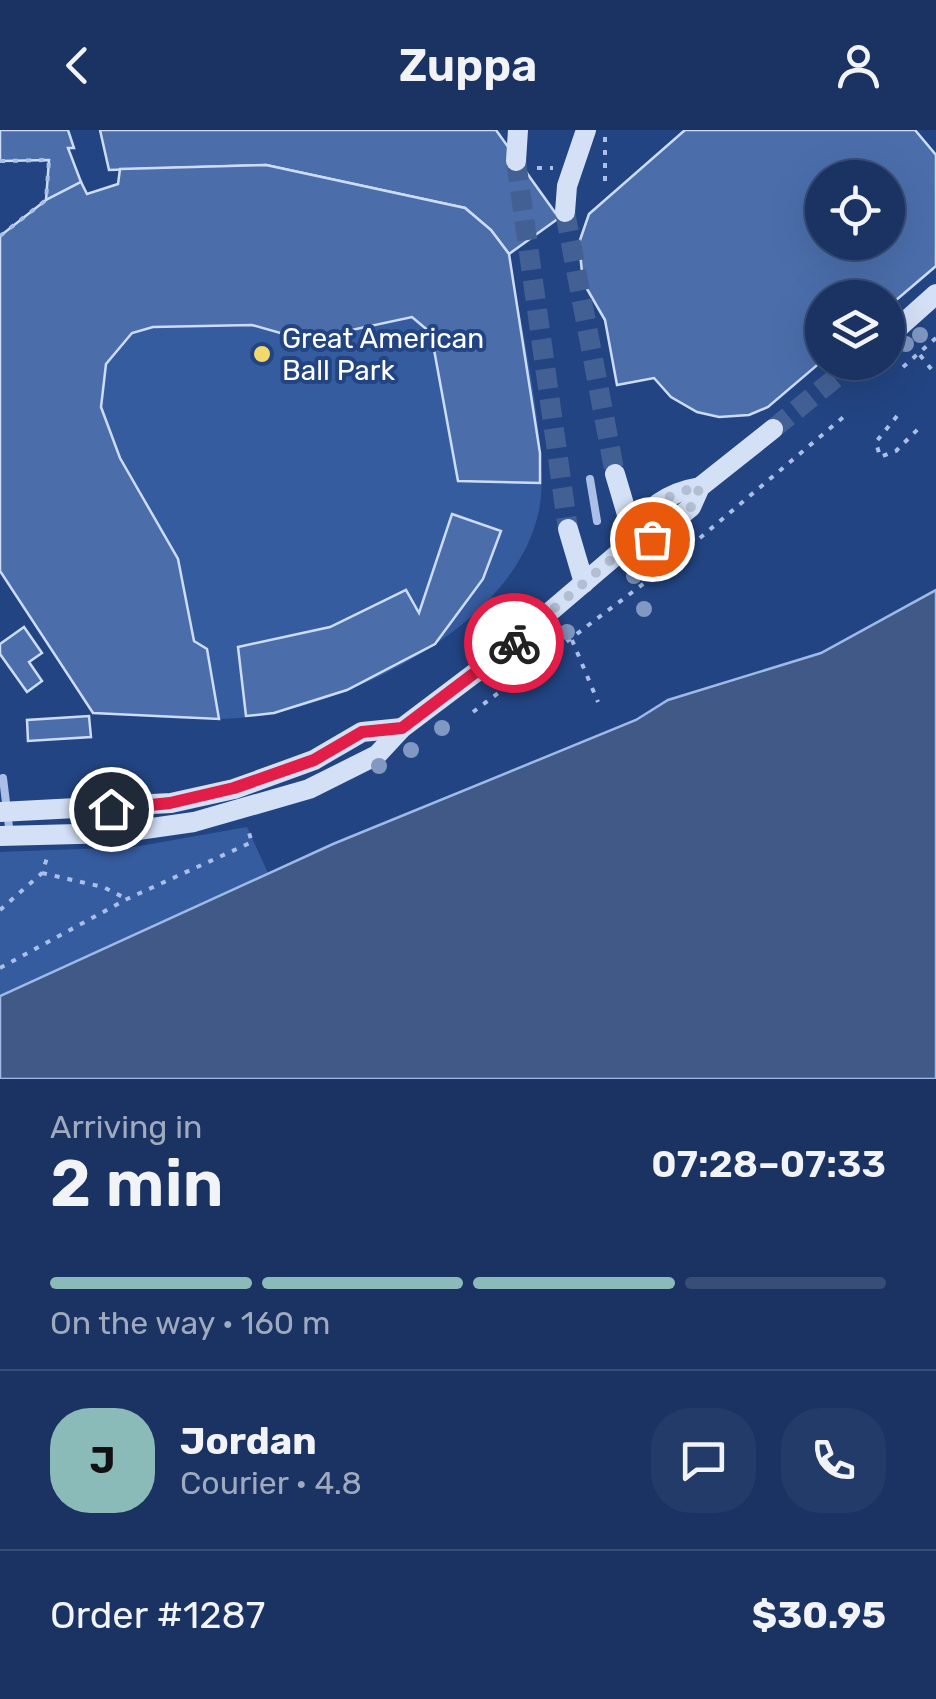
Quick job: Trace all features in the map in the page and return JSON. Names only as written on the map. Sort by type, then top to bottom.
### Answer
[{"type":"main road","points":[[516,161],[518,130]]},
{"type":"main road","points":[[565,212],[568,186],[586,130]]},
{"type":"main road","points":[[905,321],[936,294]]},
{"type":"main road","points":[[5,836],[116,832],[242,810],[309,790],[377,755],[402,728],[504,651],[634,540],[639,521],[674,492],[700,487],[773,428]]},
{"type":"main road","points":[[615,474],[634,540]]},
{"type":"main road","points":[[568,528],[584,583]]},
{"type":"main road","points":[[4,812],[170,803],[282,771],[362,732],[402,728]]},
{"type":"lane","points":[[590,479],[597,521]]},
{"type":"lane","points":[[3,778],[5,836]]},
{"type":"path","points":[[605,130],[606,182]]},
{"type":"path","points":[[0,161],[50,160],[46,200],[0,236]]},
{"type":"path","points":[[538,168],[563,168]]},
{"type":"path","points":[[905,364],[936,338]]},
{"type":"path","points":[[919,353],[936,375]]},
{"type":"path","points":[[473,712],[572,640],[847,414]]},
{"type":"path","points":[[898,416],[881,430],[876,442],[880,457],[896,451],[920,427]]},
{"type":"path","points":[[572,640],[598,702]]},
{"type":"path","points":[[0,968],[128,899],[252,842],[247,827]]},
{"type":"path","points":[[0,910],[42,872],[50,850]]},
{"type":"path","points":[[42,872],[80,879],[128,899]]},
{"type":"shaded area","name":"Great American Ball Park","points":[[120,169],[509,254],[537,420],[542,485],[539,510],[525,549],[503,584],[472,616],[397,668],[314,702],[253,717],[208,719],[93,713],[0,571],[0,236],[46,200],[81,182],[87,194],[118,184]]},
{"type":"shaded area","points":[[936,590],[936,1079],[0,1079],[0,996],[333,844],[636,720],[668,700],[821,653]]},
{"type":"shaded area","points":[[247,827],[268,873],[0,996],[0,852],[134,847]]},
{"type":"building","points":[[0,130],[68,130],[74,148],[68,148],[81,182],[46,200],[49,160],[0,161]]},
{"type":"building","points":[[100,130],[496,130],[559,218],[509,254],[491,230],[465,208],[266,165],[109,170]]},
{"type":"building","points":[[685,130],[915,130],[936,155],[936,266],[905,292],[905,280],[805,280],[805,375],[768,407],[749,415],[719,417],[697,412],[671,397],[654,378],[617,385],[605,320],[583,282],[579,243],[589,214]]},
{"type":"building","points":[[266,165],[465,208],[491,230],[509,254],[540,453],[540,483],[458,481],[431,333],[412,317],[305,340],[252,325],[153,327],[132,333],[106,364],[101,407],[120,458],[178,559],[194,641],[207,649],[219,719],[93,713],[0,571],[0,236],[46,200],[81,182],[87,194],[118,184],[120,169]]},
{"type":"building","points":[[452,514],[501,531],[483,579],[435,644],[347,690],[274,713],[246,716],[238,647],[330,627],[406,590],[419,613]]},
{"type":"building","points":[[24,627],[42,653],[29,662],[42,681],[27,692],[0,654],[0,644]]},
{"type":"building","points":[[89,716],[91,737],[28,741],[27,720]]},
{"type":"tunnel","points":[[516,161],[568,529]]},
{"type":"tunnel","points":[[565,212],[615,474]]},
{"type":"tunnel","points":[[773,429],[833,380]]},
{"type":"way so far","points":[[514,643],[634,540],[639,521],[674,492],[700,487],[691,507],[652,539]]},
{"type":"place","name":"Great American Ball Park","points":[[262,354]]},
{"type":"route","points":[[111,809],[170,803],[234,788],[314,760],[362,732],[402,728],[514,643]]}]
